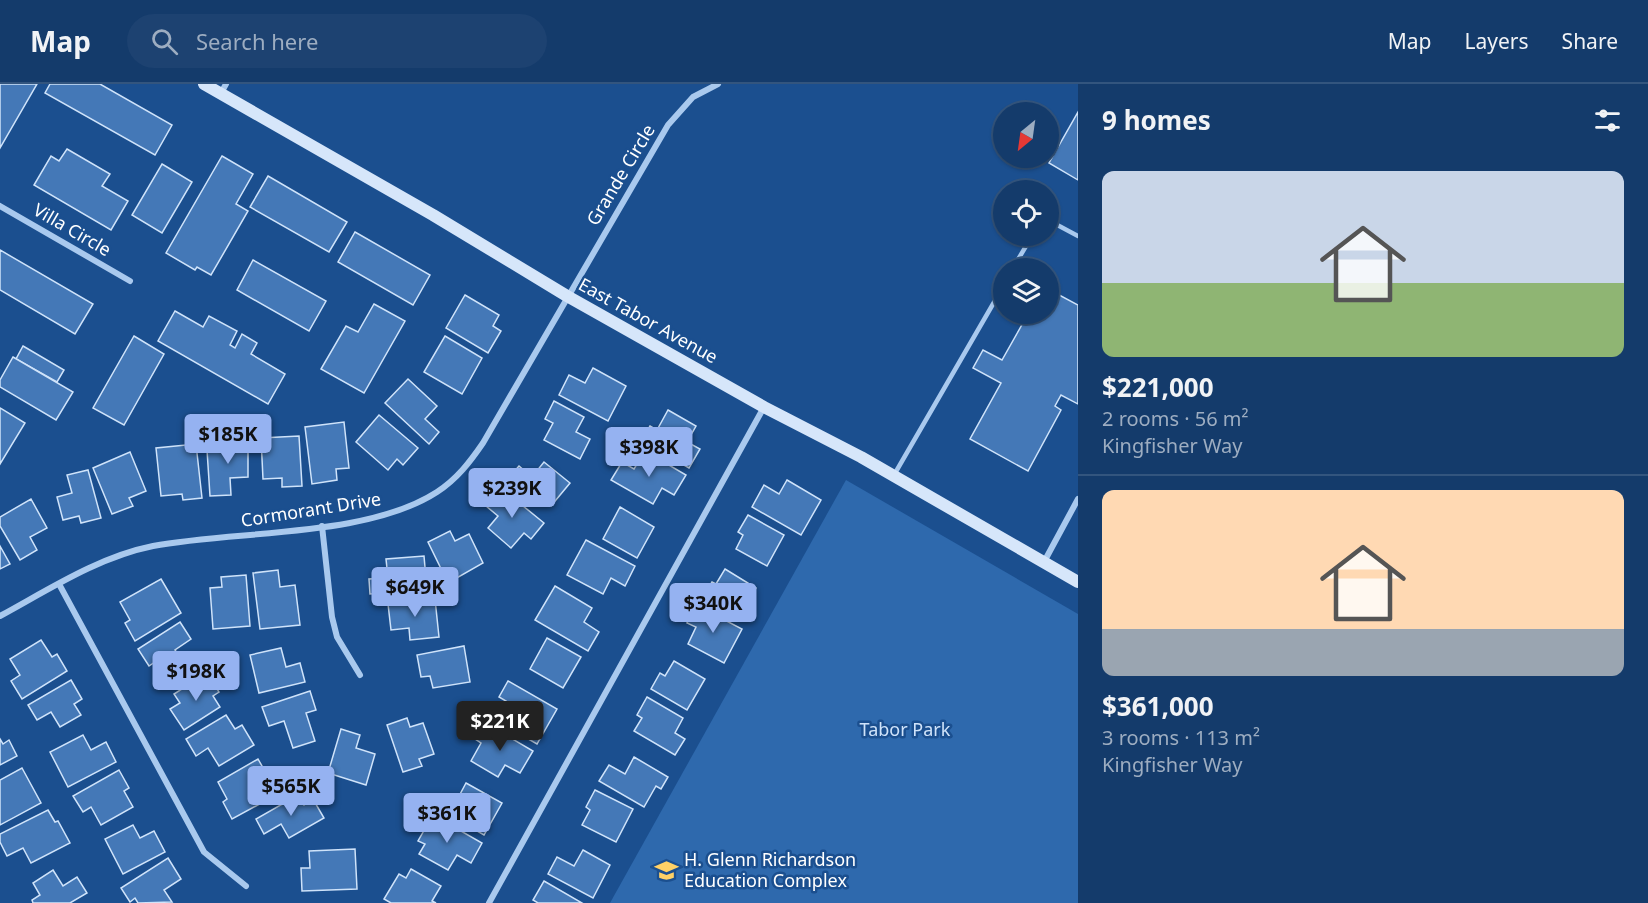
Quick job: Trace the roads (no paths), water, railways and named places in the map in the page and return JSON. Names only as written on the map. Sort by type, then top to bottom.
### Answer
[{"type":"main road","name":"East Tabor Avenue","points":[[204,84],[223,88],[567,296],[764,408],[894,476],[1078,582]]},
{"type":"street","name":"Grande Circle","points":[[567,296],[668,125],[693,97],[718,84]]},
{"type":"street","name":"Villa Circle","points":[[0,206],[130,280]]},
{"type":"street","name":"Cormorant Drive","points":[[0,616],[117,556],[153,546],[322,526],[398,512],[437,492],[464,470],[483,443],[567,296]]},
{"type":"street","points":[[489,903],[764,408]]},
{"type":"street","points":[[1044,563],[1078,499]]},
{"type":"street","points":[[322,526],[332,616],[338,637],[360,675]]},
{"type":"street","points":[[59,584],[204,852],[246,886]]},
{"type":"lane","points":[[1059,226],[1078,236]]},
{"type":"lane","points":[[894,476],[993,304]]},
{"type":"place","name":"H. Glenn Richardson Education Complex","points":[[666,870]]},
{"type":"park label","name":"Tabor Park","points":[[905,730]]}]
